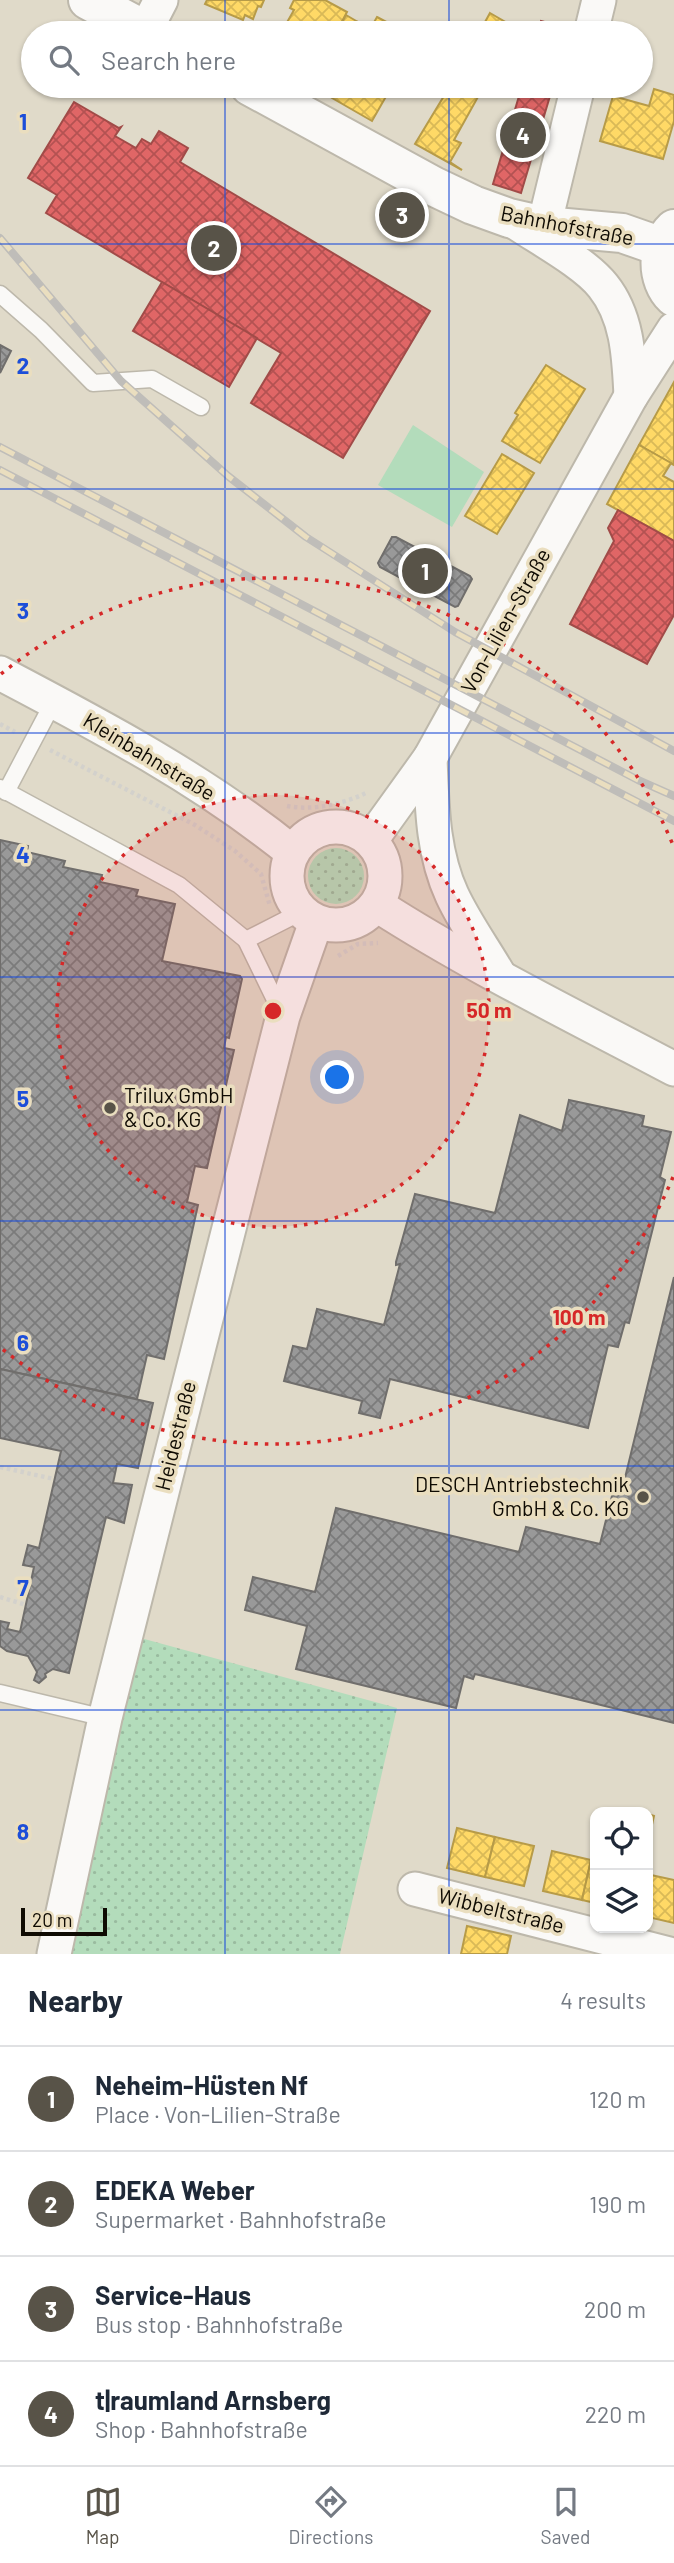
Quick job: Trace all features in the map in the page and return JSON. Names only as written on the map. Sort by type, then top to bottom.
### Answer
[{"type":"street","points":[[88,0],[152,21]]},
{"type":"street","points":[[594,21],[599,0]]},
{"type":"street","name":"Bahnhofstraße","points":[[272,98],[473,205],[527,222],[668,238],[660,271],[668,291],[674,297]]},
{"type":"street","points":[[574,98],[527,222],[591,272],[612,299],[624,328],[631,396]]},
{"type":"street","name":"Von-Lilien-Straße","points":[[371,840],[430,758],[631,396],[674,329]]},
{"type":"street","name":"Kleinbahnstraße","points":[[0,673],[125,740],[254,821],[292,852]]},
{"type":"street","points":[[430,758],[434,828],[441,864],[452,895],[500,977]]},
{"type":"street","points":[[334,826],[354,829],[371,840],[383,859],[387,878],[377,905],[358,921],[337,926],[298,920],[289,895],[286,873],[292,852],[309,833],[334,826]]},
{"type":"street","points":[[377,905],[500,977],[674,1069]]},
{"type":"street","name":"Heidestraße","points":[[54,1954],[105,1718],[283,1016],[298,920]]},
{"type":"street","name":"Wibbeltstraße","points":[[415,1889],[668,1954]]},
{"type":"lane","points":[[0,294],[41,330],[93,383],[152,379],[201,407]]},
{"type":"lane","points":[[54,701],[34,741],[3,790],[178,885],[246,940],[283,1016]]},
{"type":"lane","points":[[246,940],[298,920]]},
{"type":"lane","points":[[0,1693],[105,1718]]},
{"type":"path","points":[[0,724],[195,825],[235,851],[261,874],[298,920]]},
{"type":"path","points":[[335,963],[339,955],[358,944],[378,943],[390,948]]},
{"type":"path","points":[[0,1466],[54,1479]]},
{"type":"path","points":[[0,1597],[26,1605]]},
{"type":"green space","points":[[413,425],[484,472],[452,527],[378,485]]},
{"type":"green space","points":[[330,848],[342,848],[352,852],[360,860],[364,876],[360,892],[352,900],[342,904],[330,904],[320,900],[312,892],[308,882],[308,870],[312,860],[320,852]]},
{"type":"green space","points":[[137,1637],[397,1708],[340,1954],[68,1954]]},
{"type":"building: Homes","points":[[207,0],[264,0],[261,7],[258,6],[253,19],[245,15],[243,20],[205,4]]},
{"type":"building: Homes","points":[[294,0],[325,0],[347,12],[342,21],[288,21],[294,10],[290,8]]},
{"type":"building: Homes","points":[[490,13],[504,21],[486,21]]},
{"type":"building: Homes","points":[[346,15],[356,21],[343,21]]},
{"type":"building: Homes","points":[[654,89],[674,95],[674,121],[663,159],[600,141],[612,98],[649,106]]},
{"type":"building: Homes","points":[[332,98],[385,98],[372,121]]},
{"type":"building: Homes","points":[[443,98],[477,98],[454,140],[461,143],[450,162],[462,170],[415,144]]},
{"type":"building: Homes","points":[[546,365],[585,389],[540,463],[502,441],[518,415],[515,413]]},
{"type":"building: Homes","points":[[674,382],[674,465],[639,445]]},
{"type":"building: Homes","points":[[639,445],[671,463],[663,476],[674,482],[674,541],[607,504]]},
{"type":"building: Homes","points":[[502,454],[534,473],[497,534],[465,516]]},
{"type":"building: Homes","points":[[457,1828],[495,1837],[485,1877],[447,1868]]},
{"type":"building: Homes","points":[[495,1837],[534,1846],[524,1886],[485,1877]]},
{"type":"building: Homes","points":[[552,1851],[590,1860],[582,1900],[543,1891]]},
{"type":"building: Homes","points":[[590,1864],[590,1902],[582,1900]]},
{"type":"building: Homes","points":[[653,1875],[674,1880],[674,1923],[653,1918]]},
{"type":"building: Homes","points":[[467,1926],[511,1936],[507,1954],[461,1954]]},
{"type":"building: Shops","points":[[518,98],[549,98],[521,193],[493,184]]},
{"type":"building: Shops","points":[[74,102],[121,127],[115,136],[136,148],[142,139],[151,144],[159,131],[188,148],[180,162],[430,311],[343,458],[251,403],[281,353],[46,213],[57,195],[28,178]]},
{"type":"building: Shops","points":[[162,282],[257,338],[229,387],[133,331]]},
{"type":"building: Shops","points":[[618,510],[674,541],[674,615],[647,664],[570,624],[614,541],[608,528]]},
{"type":"building: Industry","points":[[0,345],[11,351],[0,373]]},
{"type":"building: Industry","points":[[392,537],[470,576],[472,579],[458,606],[455,607],[380,567],[378,563]]},
{"type":"building: Industry","name":"Trilux GmbH & Co. KG","points":[[0,840],[28,846],[27,852],[65,861],[63,867],[102,875],[100,882],[138,890],[136,896],[175,904],[162,961],[240,976],[242,979],[229,1038],[226,1037],[224,1048],[234,1050],[207,1168],[195,1166],[187,1202],[198,1205],[164,1359],[147,1355],[137,1399],[0,1369]]},
{"type":"building: Industry","name":"DESCH Antriebstechnik GmbH & Co. KG","points":[[569,1100],[644,1116],[642,1126],[671,1132],[660,1177],[665,1180],[629,1323],[625,1322],[618,1347],[608,1345],[588,1428],[390,1379],[380,1418],[359,1413],[362,1401],[284,1381],[293,1346],[307,1349],[317,1309],[384,1325],[400,1264],[396,1265],[396,1262],[415,1194],[495,1213],[520,1115],[562,1131]]},
{"type":"building: Industry","name":"DESCH Antriebstechnik GmbH & Co. KG","points":[[674,1277],[674,1723],[475,1674],[473,1679],[464,1676],[456,1708],[296,1669],[307,1626],[245,1610],[253,1577],[315,1592],[336,1508],[519,1552],[526,1527],[600,1544],[615,1484],[623,1486]]},
{"type":"building: Industry","points":[[0,1369],[153,1403],[138,1468],[117,1464],[113,1483],[132,1485],[124,1523],[106,1517],[69,1673],[53,1669],[45,1674],[46,1677],[39,1683],[34,1680],[37,1672],[28,1656],[7,1651],[0,1646],[0,1621],[9,1623],[7,1629],[20,1632],[34,1567],[23,1565],[28,1545],[39,1548],[61,1451],[0,1438]]},
{"type":"railway","points":[[0,238],[121,381],[228,476],[306,537],[455,632],[674,751]]},
{"type":"railway","points":[[0,447],[638,780],[674,796]]},
{"type":"railway","points":[[0,470],[674,821]]},
{"type":"place","name":"t|raumland Arnsberg","points":[[523,135]]},
{"type":"place","name":"Service-Haus","points":[[402,215]]},
{"type":"place","name":"EDEKA Weber","points":[[214,248]]},
{"type":"place","name":"Neheim-Hüsten Nf","points":[[425,571]]},
{"type":"place","name":"Trilux GmbH & Co. KG","points":[[110,1108]]},
{"type":"place","name":"DESCH Antriebstechnik GmbH & Co. KG","points":[[643,1497]]}]
